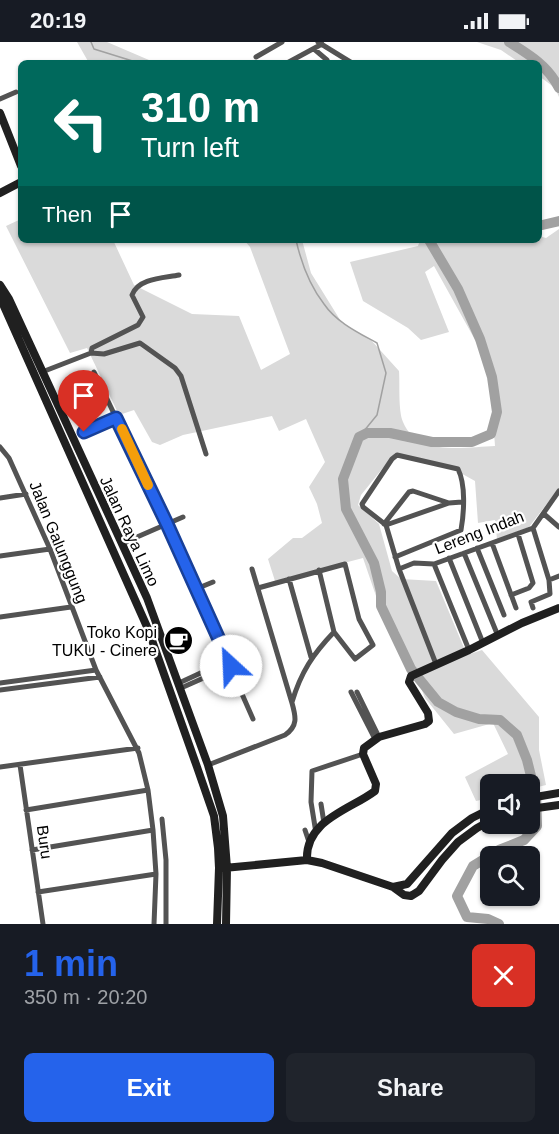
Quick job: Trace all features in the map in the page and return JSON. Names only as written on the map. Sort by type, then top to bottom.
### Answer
[{"type":"main road","points":[[0,113],[2,124],[18,159]]},
{"type":"main road","points":[[0,193],[18,184]]},
{"type":"main road","name":"Jalan Raya Limo","points":[[1,288],[9,299],[42,372],[46,389],[148,629],[214,816],[223,868],[218,924]]},
{"type":"main road","name":"Jalan Raya Limo","points":[[1,288],[2,302],[122,544],[156,621],[180,686],[223,816],[226,924]]},
{"type":"main road","points":[[107,535],[115,531]]},
{"type":"main road","points":[[307,860],[309,842],[324,823],[339,811],[375,791],[376,784],[363,754],[364,748],[377,738],[429,721],[428,713],[409,682],[411,676],[522,623],[559,608]]},
{"type":"main road","points":[[540,796],[559,794]]},
{"type":"main road","points":[[540,808],[559,805]]},
{"type":"main road","points":[[393,887],[407,884],[452,833],[480,814]]},
{"type":"main road","points":[[223,868],[307,860],[393,887],[404,895],[411,896],[419,891],[458,842],[480,828]]},
{"type":"street","points":[[256,57],[282,42]]},
{"type":"street","points":[[293,60],[314,49],[320,43],[347,60]]},
{"type":"street","points":[[314,49],[327,60]]},
{"type":"street","points":[[0,99],[16,92]]},
{"type":"street","points":[[91,353],[92,348],[142,321],[143,317],[132,295],[135,288],[143,283],[179,275]]},
{"type":"street","points":[[42,372],[91,353],[104,354],[140,343],[175,368],[181,376],[206,453]]},
{"type":"street","points":[[94,372],[167,524],[253,719]]},
{"type":"street","points":[[84,432],[116,418]]},
{"type":"street","name":"Jalan Galunggung","points":[[0,447],[9,458],[50,549],[96,670],[138,748],[148,790],[153,830],[156,874],[154,924]]},
{"type":"street","points":[[395,557],[460,531],[462,502],[461,476],[458,469],[397,455],[362,504],[385,525],[395,557],[399,569],[436,664]]},
{"type":"street","points":[[385,525],[409,492],[413,491],[449,503]]},
{"type":"street","name":"Lereng Indah","points":[[399,569],[414,563],[434,564],[533,528],[559,491]]},
{"type":"street","points":[[0,498],[26,494]]},
{"type":"street","points":[[385,525],[449,503],[462,502]]},
{"type":"street","points":[[543,514],[559,526]]},
{"type":"street","points":[[122,544],[183,517]]},
{"type":"street","points":[[532,608],[531,602],[549,595],[549,580],[533,528]]},
{"type":"street","points":[[511,595],[533,584],[518,534]]},
{"type":"street","points":[[492,543],[516,608]]},
{"type":"street","points":[[477,548],[504,615]]},
{"type":"street","points":[[0,556],[50,549]]},
{"type":"street","points":[[464,553],[498,636]]},
{"type":"street","points":[[449,558],[483,643]]},
{"type":"street","points":[[434,564],[469,650]]},
{"type":"street","points":[[258,588],[319,570],[346,565],[359,619],[373,645],[355,660],[334,632],[319,570]]},
{"type":"street","points":[[207,765],[288,733],[295,722],[292,703],[252,569]]},
{"type":"street","points":[[549,580],[559,576]]},
{"type":"street","points":[[289,579],[311,657]]},
{"type":"street","points":[[196,589],[213,582]]},
{"type":"street","points":[[0,617],[71,607]]},
{"type":"street","points":[[292,703],[298,683],[311,657],[334,632]]},
{"type":"street","points":[[180,686],[229,663]]},
{"type":"street","points":[[0,683],[96,670]]},
{"type":"street","points":[[0,690],[100,677]]},
{"type":"street","points":[[354,692],[377,738]]},
{"type":"street","points":[[0,767],[138,748]]},
{"type":"street","points":[[316,833],[310,802],[312,771],[363,754]]},
{"type":"street","name":"Buru","points":[[20,765],[43,924]]},
{"type":"street","points":[[27,810],[148,790]]},
{"type":"street","points":[[321,804],[324,823]]},
{"type":"street","points":[[162,819],[166,860],[166,924]]},
{"type":"street","points":[[32,850],[153,830]]},
{"type":"street","points":[[305,830],[309,842]]},
{"type":"street","points":[[38,892],[156,874]]},
{"type":"shaded area","points":[[77,42],[107,42],[149,60],[87,60]]},
{"type":"shaded area","points":[[477,42],[559,42],[559,97],[555,88],[542,78],[542,60],[516,60],[501,50]]},
{"type":"shaded area","points":[[18,220],[18,243],[114,243],[134,285],[192,314],[239,316],[261,370],[290,354],[247,243],[303,243],[311,273],[342,323],[371,340],[399,371],[401,417],[410,433],[419,441],[443,448],[495,446],[489,365],[434,266],[425,272],[449,332],[421,340],[408,328],[363,301],[350,262],[418,246],[419,243],[542,243],[542,237],[546,238],[559,229],[559,488],[529,527],[497,539],[495,520],[478,523],[475,481],[457,471],[395,453],[361,495],[358,505],[379,524],[392,571],[401,579],[436,581],[467,655],[482,650],[539,717],[539,750],[546,785],[540,786],[540,774],[480,774],[480,800],[476,801],[465,777],[508,754],[493,723],[454,734],[425,698],[398,630],[388,631],[363,558],[275,581],[268,559],[293,538],[302,538],[322,523],[309,487],[325,462],[306,419],[279,431],[272,416],[183,435],[160,445],[152,442],[134,410],[119,415],[87,348],[70,353],[6,226]]},
{"type":"waterway","points":[[91,42],[94,49],[129,60]]},
{"type":"waterway","points":[[509,42],[536,60]]},
{"type":"waterway","points":[[542,65],[559,88]]},
{"type":"waterway","points":[[542,225],[559,221]]},
{"type":"waterway","points":[[297,243],[310,282],[329,310],[348,326],[377,343],[386,373],[377,415],[359,437]]},
{"type":"waterway","points":[[431,243],[458,289],[480,339],[492,377],[497,412],[491,434],[472,442],[432,442],[390,433],[367,433],[359,437],[343,479],[346,509],[374,563],[381,592],[381,606],[411,669],[438,702],[456,712],[479,719],[500,720],[517,735],[527,760],[536,796],[537,826],[524,840],[499,850],[473,866],[457,896],[467,917],[488,919],[499,924]]},
{"type":"slow traffic","points":[[122,429],[148,485]]},
{"type":"place","name":"Toko Kopi TUKU - Cinere","points":[[178,641]]},
{"type":"route","points":[[84,432],[116,418],[231,666]]}]
